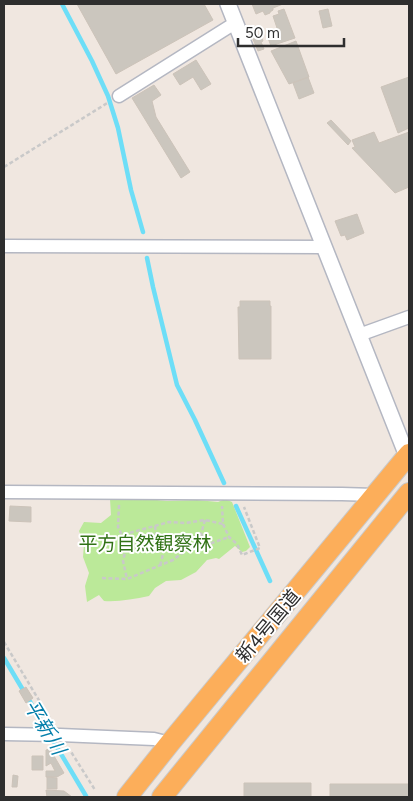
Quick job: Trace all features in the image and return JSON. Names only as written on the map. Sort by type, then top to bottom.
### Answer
[{"type":"highway","name":"新4号国道","points":[[127,797],[409,457]]},
{"type":"highway","name":"新4号国道","points":[[162,797],[409,493]]},
{"type":"street","points":[[228,4],[359,336],[409,457]]},
{"type":"street","points":[[119,96],[235,23]]},
{"type":"street","points":[[4,246],[324,247]]},
{"type":"street","points":[[359,336],[409,317]]},
{"type":"street","points":[[4,492],[376,495]]},
{"type":"street","points":[[4,734],[154,738],[170,743]]},
{"type":"path","points":[[4,167],[119,96]]},
{"type":"path","points":[[119,493],[118,527],[126,548],[123,561],[127,579]]},
{"type":"path","points":[[220,494],[223,524],[229,537],[237,544],[242,555],[260,548],[239,494]]},
{"type":"path","points":[[122,535],[169,522],[186,523],[205,520],[223,524]]},
{"type":"path","points":[[205,520],[201,534],[209,544]]},
{"type":"path","points":[[155,525],[156,534],[165,546],[160,566]]},
{"type":"path","points":[[102,578],[127,579],[174,560],[189,548],[229,537]]},
{"type":"path","points":[[4,642],[95,790]]},
{"type":"green space","name":"平方自然観察林","points":[[136,498],[218,502],[225,499],[232,502],[250,547],[242,552],[235,546],[219,559],[207,560],[196,572],[181,580],[166,581],[155,588],[149,596],[127,600],[104,601],[99,595],[87,602],[85,586],[89,573],[83,557],[84,544],[79,531],[84,522],[101,523],[111,515],[110,499]]},
{"type":"building","points":[[77,4],[204,4],[213,20],[116,74]]},
{"type":"building","points":[[252,4],[283,4],[273,8],[270,13],[265,15],[263,11],[256,14]]},
{"type":"building","points":[[284,9],[295,38],[271,46],[268,38],[279,34],[273,16],[279,14],[278,11]]},
{"type":"building","points":[[328,9],[332,26],[323,28],[319,11]]},
{"type":"building","points":[[260,34],[264,49],[258,51],[252,37]]},
{"type":"building","points":[[296,41],[309,77],[289,84],[271,51]]},
{"type":"building","points":[[196,60],[211,84],[201,90],[193,77],[180,85],[173,74]]},
{"type":"building","points":[[308,77],[314,93],[299,99],[293,83]]},
{"type":"building","points":[[409,77],[409,128],[398,133],[381,87]]},
{"type":"building","points":[[154,85],[161,95],[152,101],[156,117],[190,172],[181,178],[132,98]]},
{"type":"building","points":[[331,120],[351,141],[348,145],[327,123]]},
{"type":"building","points":[[374,132],[379,143],[409,132],[409,187],[395,193],[352,148],[355,147],[352,140]]},
{"type":"building","points":[[357,214],[364,233],[347,240],[345,235],[341,236],[335,221]]},
{"type":"building","points":[[240,301],[270,301],[271,359],[239,359],[238,307],[240,307]]},
{"type":"building","points":[[10,506],[31,507],[31,522],[9,521]]},
{"type":"building","points":[[26,687],[33,698],[26,703],[19,691]]},
{"type":"building","points":[[50,749],[64,773],[57,777],[46,777],[46,771],[55,771],[51,763],[46,766],[46,750]]},
{"type":"building","points":[[32,756],[43,756],[43,770],[32,770]]},
{"type":"building","points":[[13,775],[18,776],[17,787],[12,787]]},
{"type":"building","points":[[47,777],[57,778],[57,789],[47,789]]},
{"type":"building","points":[[244,783],[311,783],[311,797],[244,797]]},
{"type":"building","points":[[330,784],[409,784],[409,797],[330,797]]},
{"type":"building","points":[[46,790],[64,791],[72,797],[47,797]]},
{"type":"waterway","points":[[62,4],[108,96],[118,128],[131,190],[143,232]]},
{"type":"waterway","points":[[147,258],[177,385],[224,483]]},
{"type":"waterway","points":[[236,506],[270,581]]},
{"type":"waterway","name":"平新川","points":[[4,658],[86,796]]}]
